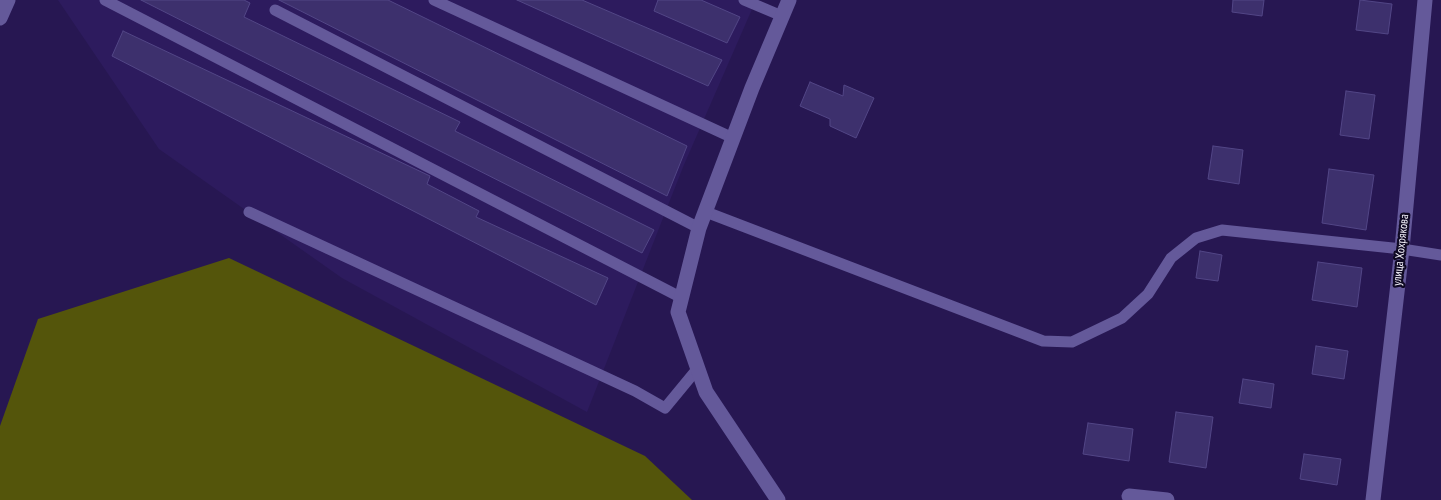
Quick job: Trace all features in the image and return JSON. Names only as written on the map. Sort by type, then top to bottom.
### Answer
[{"type":"street","points":[[0,18],[8,0]]},
{"type":"street","points":[[778,500],[706,392],[678,312],[699,228],[788,0]]},
{"type":"street","name":"улица Хохрякова","points":[[1373,500],[1402,249],[1425,0]]},
{"type":"street","points":[[1129,496],[1167,500]]},
{"type":"lane","points":[[105,0],[682,298]]},
{"type":"lane","points":[[434,0],[733,138]]},
{"type":"lane","points":[[744,0],[782,16]]},
{"type":"lane","points":[[275,10],[699,228]]},
{"type":"lane","points":[[249,212],[635,391],[665,408],[698,368]]},
{"type":"lane","points":[[706,212],[1043,341],[1072,342],[1122,318],[1148,294],[1171,258],[1196,238],[1222,230],[1402,249],[1441,255]]},
{"type":"shaded area","points":[[58,0],[756,0],[683,167],[587,412],[342,278],[159,149]]},
{"type":"shaded area","points":[[229,258],[645,456],[692,500],[0,500],[0,426],[38,319]]},
{"type":"building","points":[[141,0],[244,0],[250,3],[244,17],[460,122],[455,131],[654,230],[642,253]]},
{"type":"building","points":[[279,0],[388,0],[687,146],[667,196]]},
{"type":"building","points":[[517,0],[582,0],[722,60],[708,86]]},
{"type":"building","points":[[658,0],[701,0],[740,17],[727,43],[654,11]]},
{"type":"building","points":[[1233,0],[1264,0],[1262,16],[1232,12]]},
{"type":"building","points":[[1360,0],[1392,4],[1388,34],[1356,30]]},
{"type":"building","points":[[123,31],[430,176],[427,184],[479,211],[476,217],[608,278],[596,305],[112,56]]},
{"type":"building","points":[[810,82],[843,96],[844,85],[874,98],[856,138],[830,126],[830,119],[800,106]]},
{"type":"building","points":[[1346,91],[1375,95],[1369,139],[1340,135]]},
{"type":"building","points":[[1213,146],[1243,150],[1239,184],[1208,179]]},
{"type":"building","points":[[1329,169],[1374,175],[1366,230],[1322,223]]},
{"type":"building","points":[[1200,251],[1222,255],[1218,281],[1196,278]]},
{"type":"building","points":[[1318,262],[1362,268],[1357,307],[1312,300]]},
{"type":"building","points":[[1316,346],[1348,351],[1344,379],[1312,374]]},
{"type":"building","points":[[1243,379],[1274,384],[1271,408],[1239,403]]},
{"type":"building","points":[[1176,412],[1213,417],[1206,468],[1169,462]]},
{"type":"building","points":[[1088,423],[1133,429],[1129,461],[1083,454]]},
{"type":"building","points":[[1304,454],[1341,459],[1337,485],[1300,479]]}]
